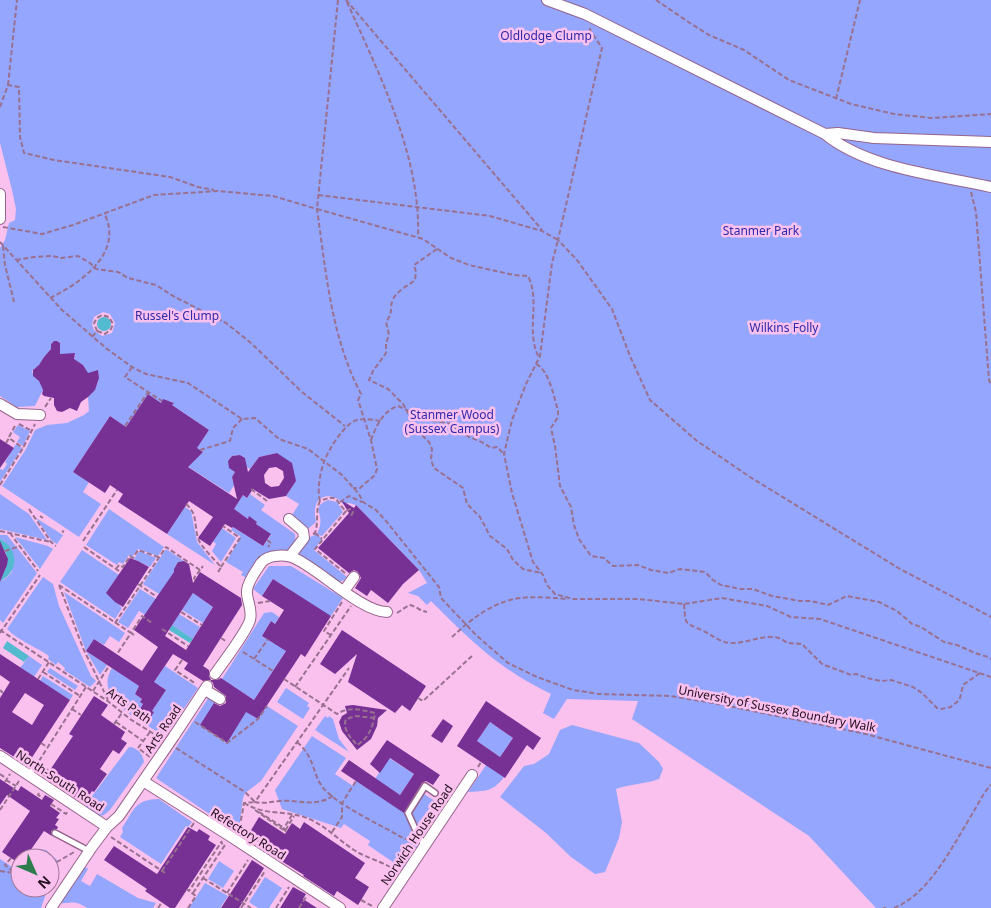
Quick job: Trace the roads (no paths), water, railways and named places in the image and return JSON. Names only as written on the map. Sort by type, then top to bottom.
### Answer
[{"type":"street","points":[[547,0],[591,17],[825,134],[835,142],[854,152],[904,170],[991,187]]},
{"type":"street","points":[[825,134],[838,133],[859,136],[991,142]]},
{"type":"street","points":[[0,194],[0,219]]},
{"type":"street","points":[[0,404],[17,414],[40,415]]},
{"type":"street","points":[[289,519],[303,531],[304,538],[290,556]]},
{"type":"street","points":[[215,674],[250,619],[251,610],[247,592],[249,584],[268,557],[290,556],[298,559],[374,609],[390,614]]},
{"type":"street","points":[[349,594],[353,578]]},
{"type":"street","name":"Arts Road","points":[[51,908],[86,849],[118,816],[171,741],[203,687],[220,699]]},
{"type":"street","name":"North-South Road","points":[[0,756],[105,829]]},
{"type":"street","name":"Norwich House Road","points":[[383,908],[403,878],[422,842],[474,772]]},
{"type":"street","name":"Refectory Road","points":[[143,781],[340,908]]},
{"type":"lane","points":[[854,152],[859,136]]},
{"type":"lane","points":[[29,775],[35,766],[64,784]]},
{"type":"lane","points":[[422,842],[408,813],[425,786],[435,793]]},
{"type":"lane","points":[[55,833],[86,849]]},
{"type":"park label","name":"Oldlodge Clump","points":[[546,36]]},
{"type":"park label","name":"Stanmer Park","points":[[761,231]]},
{"type":"park label","name":"Russel's Clump","points":[[177,316]]},
{"type":"park label","name":"Wilkins Folly","points":[[784,328]]},
{"type":"park label","name":"Stanmer Wood (Sussex Campus)","points":[[452,422]]}]
